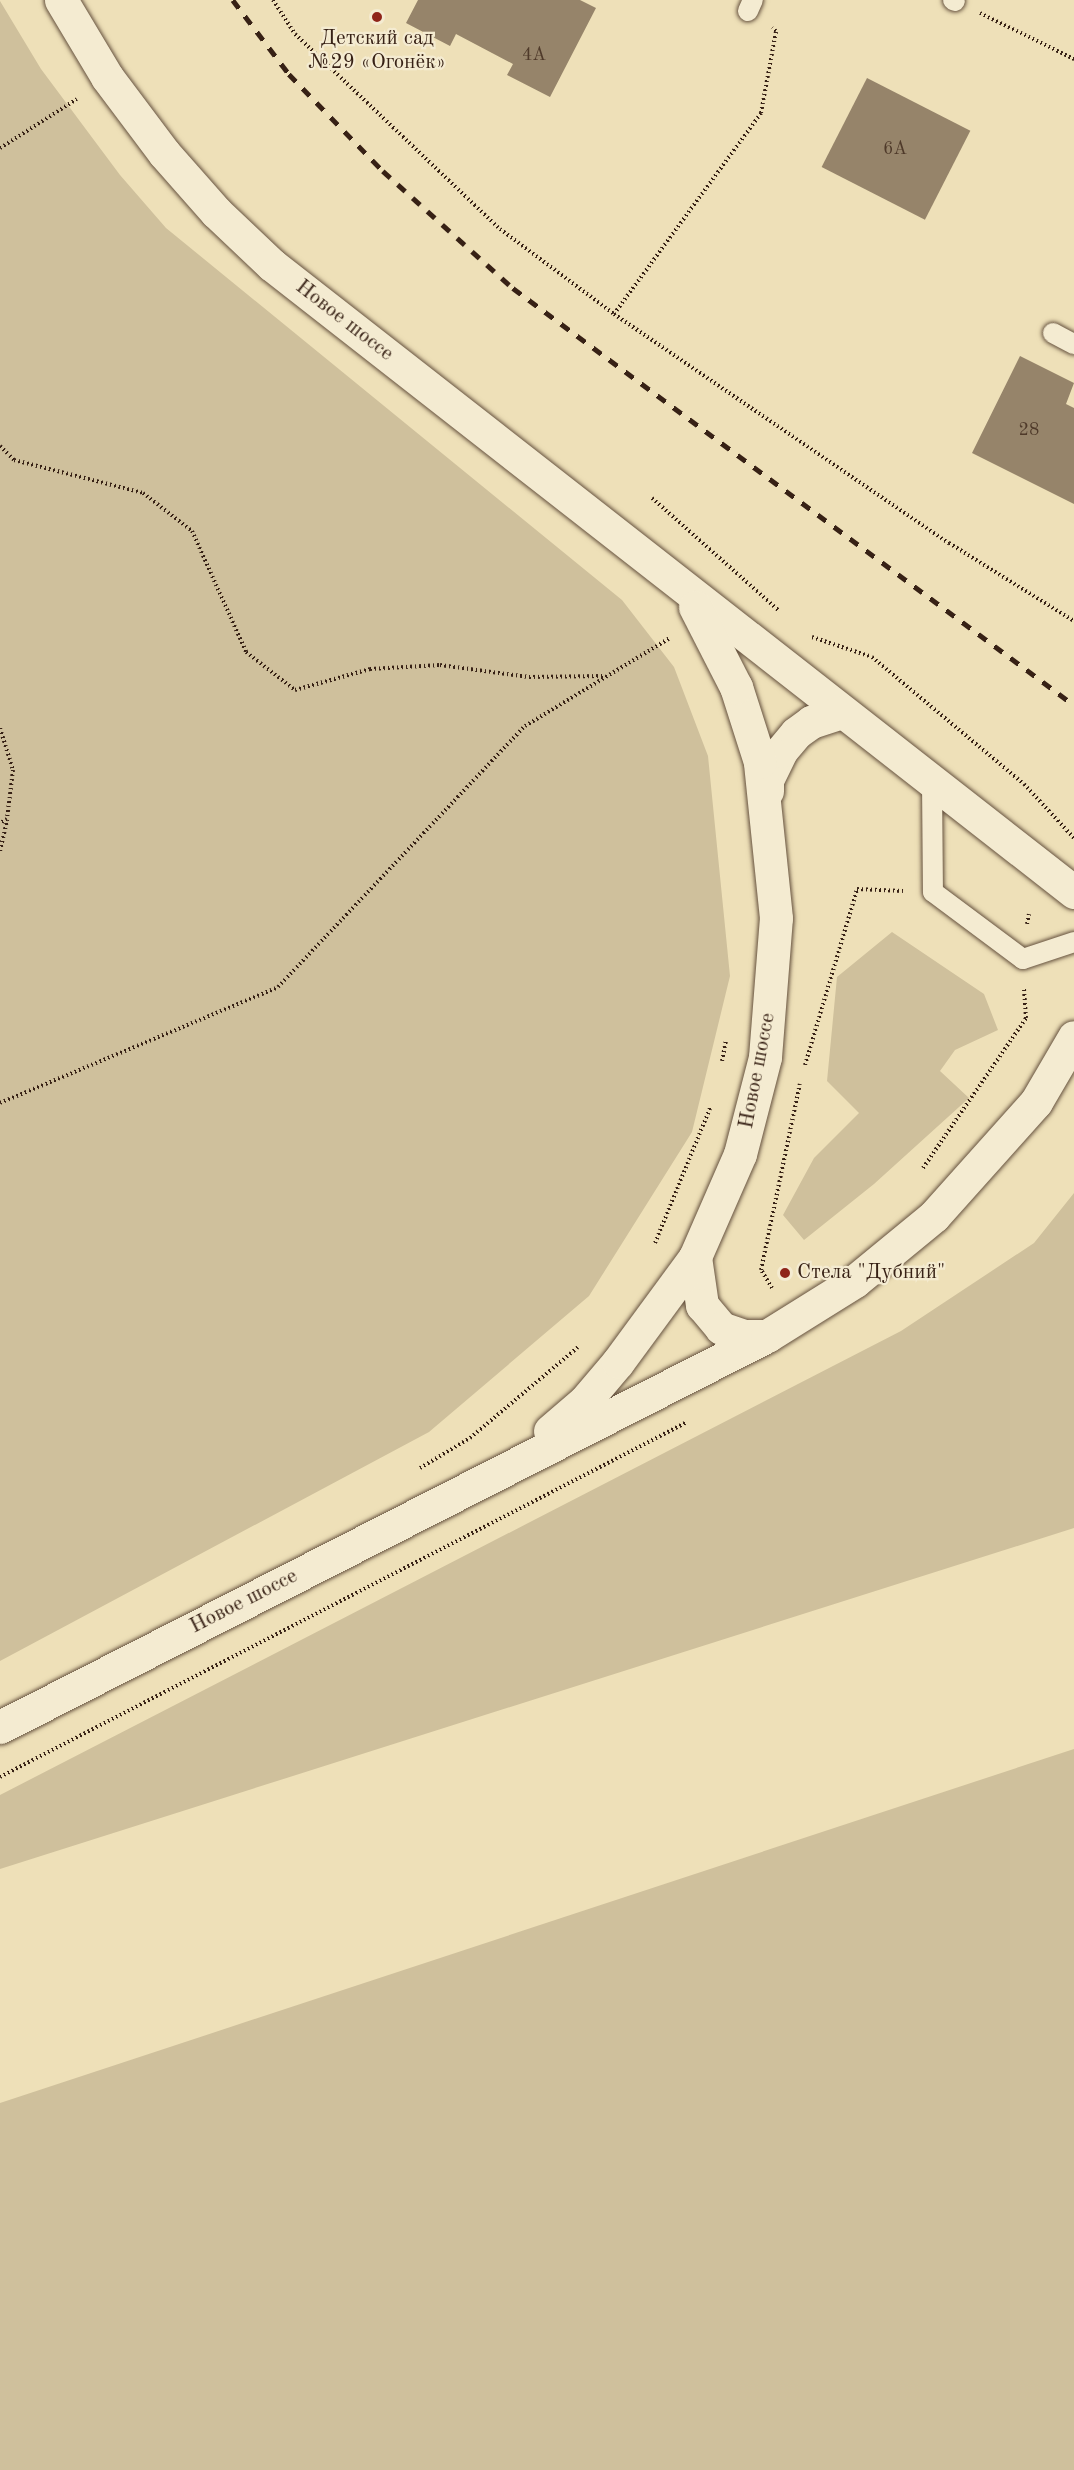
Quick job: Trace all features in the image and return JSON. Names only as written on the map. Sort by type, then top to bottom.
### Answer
[{"type":"main road","name":"Новое шоссе","points":[[61,0],[107,77],[194,187],[272,265],[682,589],[1074,892]]},
{"type":"main road","name":"Новое шоссе","points":[[488,1477],[585,1401],[695,1257],[740,1154],[765,1057],[776,918],[760,762],[736,687],[717,643],[682,589]]},
{"type":"main road","points":[[766,807],[767,780],[786,745],[811,722],[842,712]]},
{"type":"main road","name":"Новое шоссе","points":[[0,1727],[767,1336],[855,1281],[934,1216],[1036,1102],[1074,1037]]},
{"type":"main road","name":"Новое шоссе","points":[[1036,1102],[1074,1078]]},
{"type":"main road","points":[[695,1257],[702,1305],[721,1328],[744,1336],[767,1336]]},
{"type":"lane","points":[[1053,333],[1074,344]]},
{"type":"lane","points":[[932,782],[933,892],[1023,959],[1074,942]]},
{"type":"path","points":[[273,0],[295,34],[500,229],[614,314],[939,536],[1074,621]]},
{"type":"path","points":[[954,1],[1074,59]]},
{"type":"path","points":[[614,314],[761,113],[776,31],[751,5]]},
{"type":"path","points":[[0,148],[107,77]]},
{"type":"path","points":[[0,446],[14,460],[142,493],[192,531],[246,652],[295,690],[370,669],[440,665],[529,677],[604,676]]},
{"type":"path","points":[[652,498],[782,613]]},
{"type":"path","points":[[0,1103],[278,987],[525,726],[673,636],[678,645]]},
{"type":"path","points":[[808,636],[872,657],[1024,784],[1074,838]]},
{"type":"path","points":[[0,728],[13,770],[7,819],[0,851]]},
{"type":"path","points":[[0,823],[7,819]]},
{"type":"path","points":[[777,1296],[761,1270],[802,1072],[857,889],[933,892]]},
{"type":"path","points":[[722,1064],[727,1031]]},
{"type":"path","points":[[649,1252],[714,1096]]},
{"type":"path","points":[[410,1473],[470,1438],[582,1344]]},
{"type":"shaded area","points":[[0,1],[41,69],[120,175],[166,228],[622,600],[674,667],[708,756],[730,976],[692,1132],[589,1296],[429,1432],[0,1661]]},
{"type":"shaded area","points":[[892,932],[984,994],[998,1030],[955,1050],[940,1071],[969,1098],[874,1184],[804,1240],[783,1215],[814,1158],[859,1113],[827,1081],[837,977]]},
{"type":"shaded area","points":[[1074,1193],[1074,1528],[0,1869],[0,1795],[901,1331],[1034,1243]]},
{"type":"shaded area","points":[[1074,1749],[1074,2470],[0,2470],[0,2103]]},
{"type":"building","points":[[418,0],[580,0],[596,8],[550,97],[507,75],[513,64],[456,34],[450,46],[406,23]]},
{"type":"building","points":[[867,78],[970,131],[925,220],[822,167]]},
{"type":"building","points":[[1020,356],[1074,383],[1066,404],[1074,408],[1074,504],[972,453]]},
{"type":"railway","points":[[233,0],[289,74],[383,171],[513,288],[1074,705]]},
{"type":"place","name":"Детский сад №29 «Огонёк»","points":[[377,17]]},
{"type":"place","name":"Стела \"Дубний\"","points":[[785,1273]]}]
